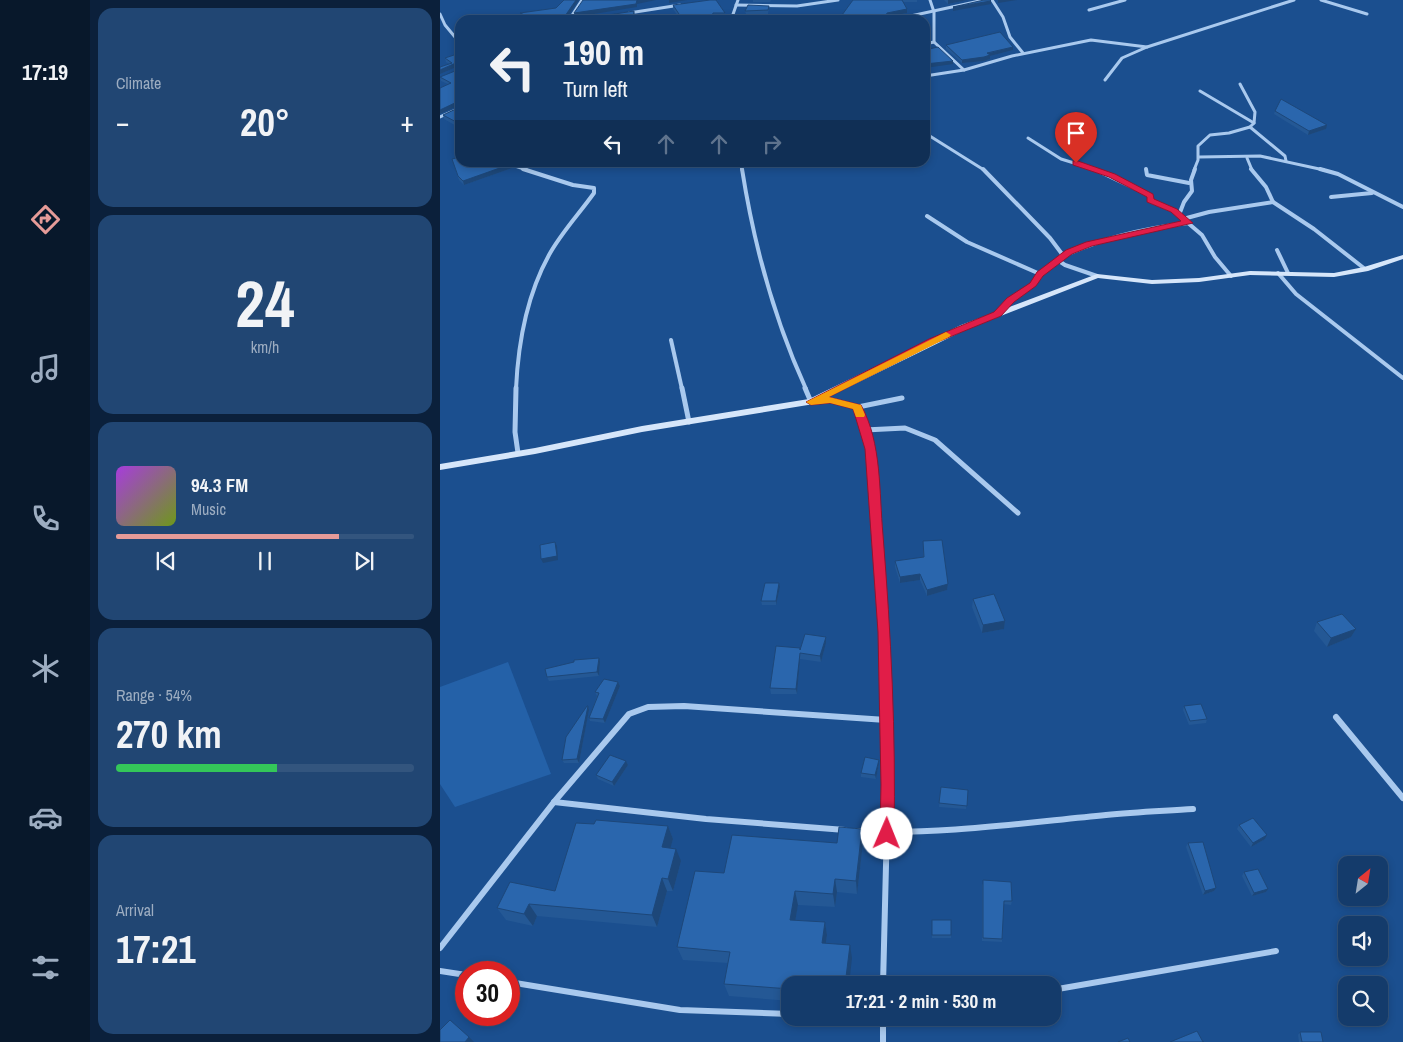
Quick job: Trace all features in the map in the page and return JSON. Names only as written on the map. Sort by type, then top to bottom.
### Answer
[{"type":"street","points":[[572,15],[582,0]]},
{"type":"street","points":[[733,15],[738,0]]},
{"type":"street","points":[[736,5],[797,6],[838,0]]},
{"type":"street","points":[[930,0],[934,12],[934,42],[964,70]]},
{"type":"street","points":[[917,15],[984,0]]},
{"type":"street","points":[[992,0],[1003,17],[1010,37],[1023,53]]},
{"type":"street","points":[[1089,10],[1125,0]]},
{"type":"street","points":[[1105,80],[1122,58],[1147,46],[1176,39],[1294,0]]},
{"type":"street","points":[[1321,0],[1367,14]]},
{"type":"street","points":[[625,13],[682,4]]},
{"type":"street","points":[[440,14],[445,25],[455,37]]},
{"type":"street","points":[[930,75],[964,70],[1023,53],[1091,40],[1147,46]]},
{"type":"street","points":[[930,43],[934,42]]},
{"type":"street","points":[[1179,214],[1184,202],[1192,191],[1189,183],[1191,176],[1198,166],[1198,146],[1210,135],[1230,133],[1250,127],[1254,123],[1255,112],[1240,84]]},
{"type":"street","points":[[1200,91],[1254,123]]},
{"type":"street","points":[[440,117],[455,110]]},
{"type":"street","points":[[1250,127],[1285,156],[1286,161]]},
{"type":"street","points":[[930,136],[980,166],[994,178],[1014,203],[1050,238],[1062,254],[1060,259]]},
{"type":"street","points":[[1028,138],[1061,159],[1090,167],[1112,176],[1151,196],[1150,200],[1179,214],[1182,219],[1202,235],[1215,257],[1232,276]]},
{"type":"street","points":[[1199,157],[1247,158],[1260,156],[1286,161],[1338,174],[1403,208]]},
{"type":"street","points":[[1247,158],[1250,168],[1266,187],[1274,202],[1314,229],[1365,269]]},
{"type":"street","points":[[518,167],[573,185],[594,188],[594,193],[564,231],[544,265],[524,328],[514,411],[518,453]]},
{"type":"street","points":[[742,167],[746,197],[768,287],[786,344],[811,402]]},
{"type":"street","points":[[1146,169],[1147,175],[1189,183]]},
{"type":"street","points":[[1331,198],[1372,193]]},
{"type":"street","points":[[1182,219],[1209,212],[1274,202]]},
{"type":"street","points":[[927,216],[940,227],[976,246],[1040,274]]},
{"type":"street","points":[[998,314],[1010,300],[1033,284],[1040,274],[1060,259],[1089,244],[1171,225],[1188,223]]},
{"type":"street","points":[[1277,250],[1288,273]]},
{"type":"street","points":[[811,402],[932,341],[1097,276],[1152,282],[1250,273],[1334,275],[1365,269],[1403,257]]},
{"type":"street","points":[[1060,259],[1097,276]]},
{"type":"street","points":[[1278,273],[1296,294],[1403,378]]},
{"type":"street","points":[[671,340],[689,422]]},
{"type":"street","points":[[440,467],[811,402],[830,400],[858,407],[902,398]]},
{"type":"street","points":[[858,407],[870,449],[884,632],[888,785],[884,976]]},
{"type":"street","points":[[865,430],[905,428],[935,440],[1018,514]]},
{"type":"street","points":[[440,948],[554,802],[629,714],[648,707],[684,706],[886,720]]},
{"type":"street","points":[[1336,717],[1403,798]]},
{"type":"street","points":[[554,802],[706,819],[887,834],[987,828],[1108,815],[1193,809]]},
{"type":"street","points":[[1061,988],[1276,951]]},
{"type":"street","points":[[440,971],[455,974]]},
{"type":"street","points":[[520,984],[680,1010],[781,1014]]},
{"type":"street","points":[[883,1026],[883,1042]]},
{"type":"shaded area","points":[[508,662],[551,774],[455,807],[440,784],[440,687]]},
{"type":"building","points":[[564,0],[576,0],[566,15],[525,15],[520,13],[556,8]]},
{"type":"building","points":[[583,0],[637,0],[636,4],[574,13]]},
{"type":"building","points":[[716,0],[725,13],[680,15],[673,5]]},
{"type":"building","points":[[853,0],[902,0],[907,9],[887,13],[886,15],[842,15]]},
{"type":"building","points":[[984,0],[991,1],[953,7]]},
{"type":"building","points":[[748,5],[769,6],[768,10],[745,11]]},
{"type":"building","points":[[634,11],[634,15],[608,15]]},
{"type":"building","points":[[1000,32],[1013,47],[987,53],[990,55],[984,57],[962,60],[946,45]]},
{"type":"building","points":[[938,47],[953,61],[930,63],[930,49]]},
{"type":"building","points":[[455,55],[455,63],[440,70],[440,67],[452,63],[445,58]]},
{"type":"building","points":[[455,71],[455,103],[440,110],[440,88],[451,83],[440,77]]},
{"type":"building","points":[[1281,99],[1327,125],[1309,131],[1275,111]]},
{"type":"building","points":[[455,109],[455,121],[443,115]]},
{"type":"building","points":[[455,158],[455,167],[503,167],[463,181],[458,176],[452,159]]},
{"type":"building","points":[[942,540],[948,584],[927,590],[920,574],[900,577],[895,561],[924,557],[923,541]]},
{"type":"building","points":[[555,542],[557,556],[541,559],[540,545]]},
{"type":"building","points":[[765,583],[779,583],[776,601],[761,601]]},
{"type":"building","points":[[994,594],[1005,621],[983,625],[973,599]]},
{"type":"building","points":[[1342,614],[1356,629],[1331,638],[1317,622]]},
{"type":"building","points":[[805,634],[826,637],[820,656],[800,653],[796,689],[770,688],[776,646],[800,648],[800,650]]},
{"type":"building","points":[[599,658],[597,672],[547,677],[545,669],[574,662],[574,660]]},
{"type":"building","points":[[604,679],[618,682],[603,719],[589,718],[599,693],[595,692]]},
{"type":"building","points":[[1201,704],[1207,719],[1190,721],[1184,706]]},
{"type":"building","points":[[587,706],[577,759],[562,760],[566,737]]},
{"type":"building","points":[[610,755],[626,761],[612,782],[596,775]]},
{"type":"building","points":[[865,757],[879,760],[875,775],[861,773]]},
{"type":"building","points":[[941,787],[968,790],[967,806],[939,803]]},
{"type":"building","points":[[1253,818],[1267,835],[1253,843],[1239,825]]},
{"type":"building","points":[[596,820],[668,826],[662,847],[676,849],[668,879],[662,878],[652,915],[529,904],[524,914],[497,908],[510,882],[555,891],[576,823],[594,824]]},
{"type":"building","points":[[839,827],[862,829],[856,881],[835,879],[833,894],[795,891],[790,920],[825,922],[822,943],[850,945],[846,976],[781,976],[781,988],[724,984],[730,952],[677,947],[695,871],[724,873],[732,835],[837,843]]},
{"type":"building","points":[[1203,842],[1216,888],[1205,891],[1188,843]]},
{"type":"building","points":[[1258,869],[1268,889],[1254,893],[1244,872]]},
{"type":"building","points":[[983,880],[1011,882],[1012,901],[1004,901],[1002,939],[983,938]]},
{"type":"building","points":[[932,920],[951,920],[951,935],[932,935]]},
{"type":"building","points":[[450,1020],[469,1037],[465,1042],[440,1042],[440,1030]]},
{"type":"building","points":[[1197,1031],[1203,1042],[1170,1042]]},
{"type":"building","points":[[1300,1032],[1321,1032],[1323,1042],[1302,1042]]},
{"type":"building","points":[[1128,1038],[1130,1042],[1118,1042]]},
{"type":"slow traffic","points":[[860,415],[858,407],[830,400],[811,402],[946,335]]},
{"type":"route","points":[[887,834],[888,785],[884,632],[870,449],[858,407],[830,400],[811,402],[932,341],[998,314],[1010,300],[1033,284],[1040,274],[1069,252],[1089,244],[1171,225],[1188,223],[1179,214],[1150,200],[1151,196],[1112,176],[1076,163]]}]
